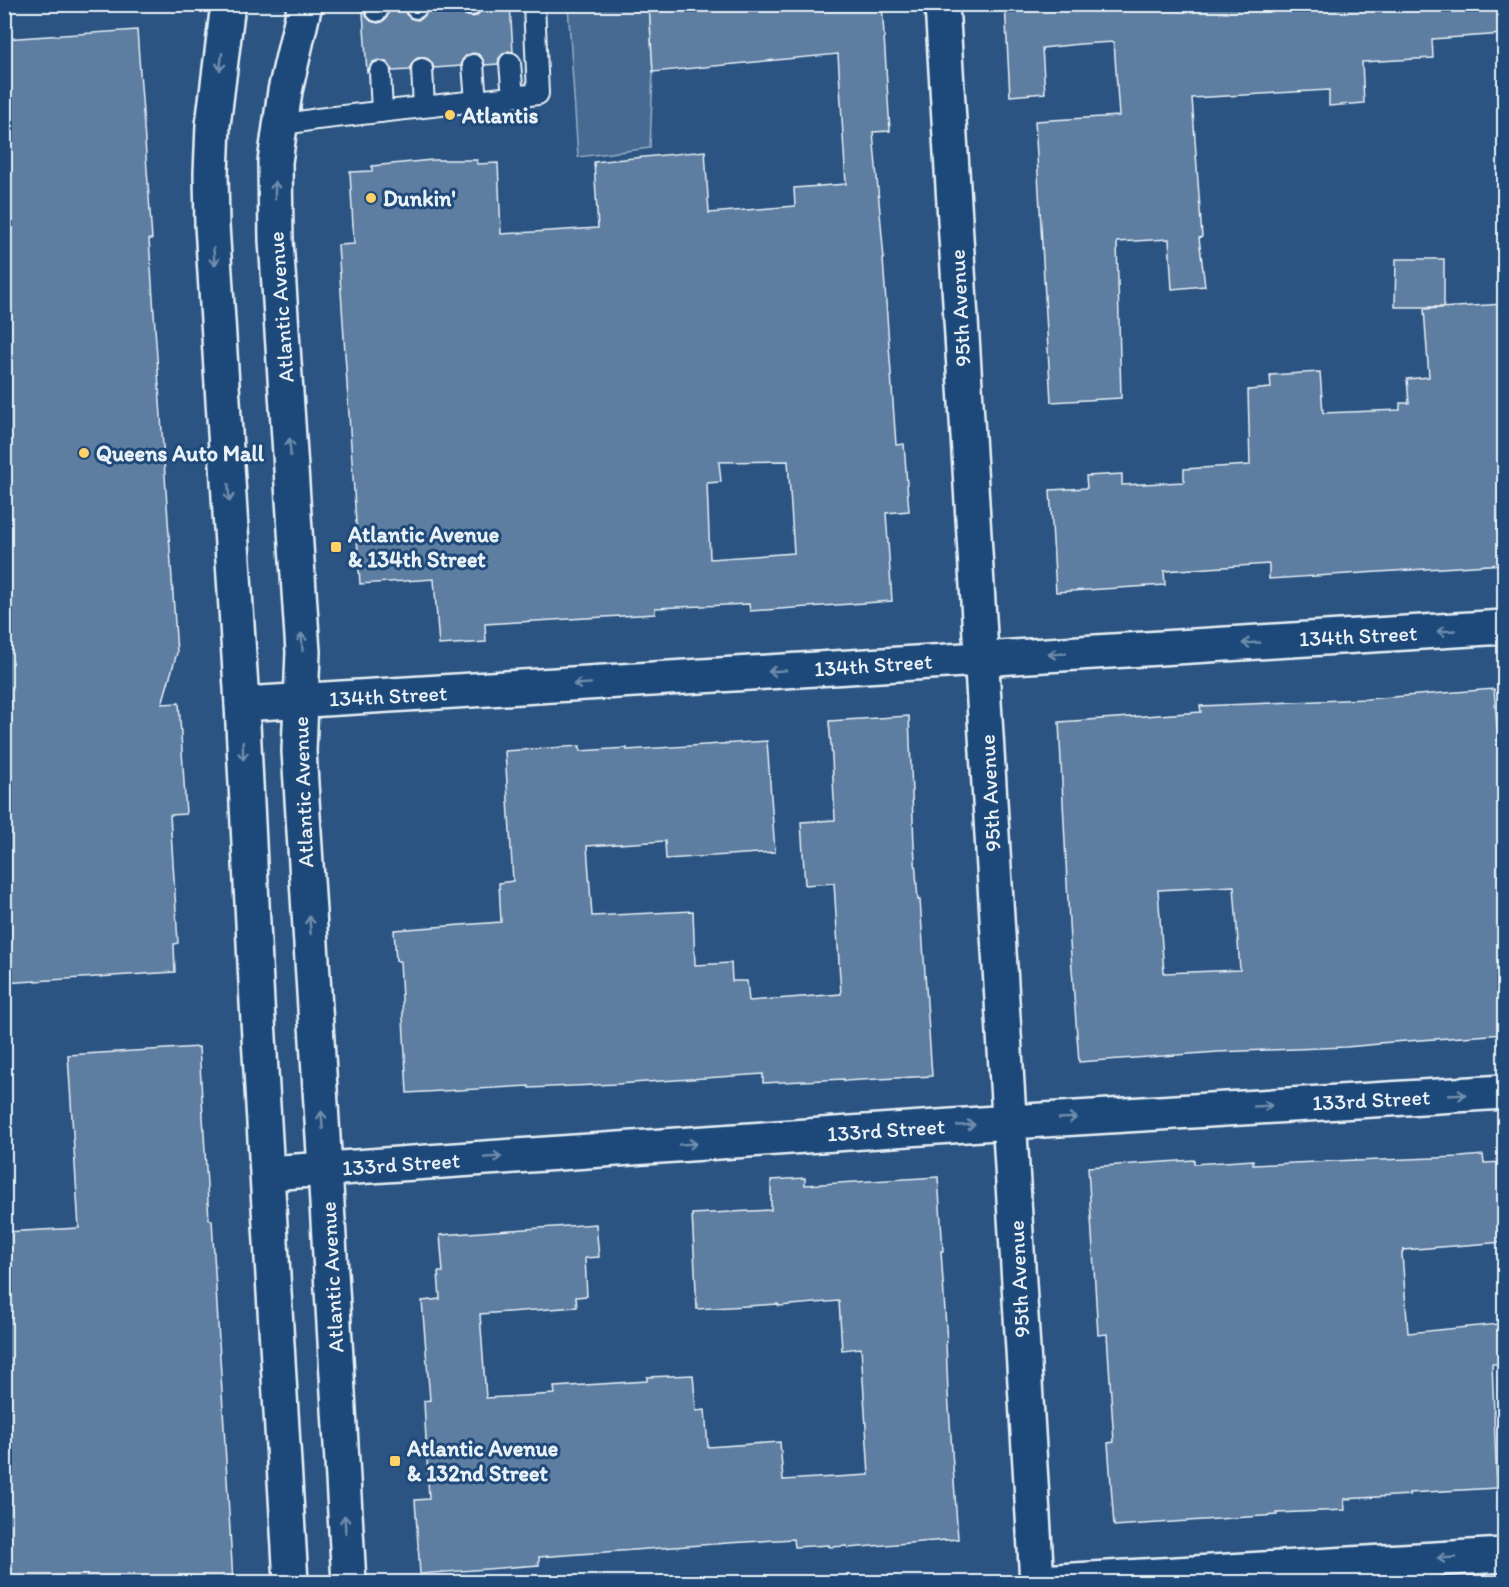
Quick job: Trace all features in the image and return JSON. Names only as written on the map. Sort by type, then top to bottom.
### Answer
[{"type":"street","points":[[228,4],[213,125],[212,215],[291,1582]]},
{"type":"street","name":"Atlantic Avenue","points":[[304,4],[292,54],[275,162],[276,240],[303,652],[299,751],[326,1169],[349,1582]]},
{"type":"street","name":"95th Avenue","points":[[942,4],[1038,1582]]},
{"type":"street","name":"134th Street","points":[[242,704],[1504,627]]},
{"type":"street","name":"133rd Street","points":[[268,1173],[1010,1122],[1504,1092]]},
{"type":"street","points":[[1038,1582],[1504,1555]]},
{"type":"lane","points":[[280,125],[538,94],[534,4]]},
{"type":"lane","points":[[510,63],[513,97]]},
{"type":"lane","points":[[473,65],[476,101]]},
{"type":"lane","points":[[422,69],[424,107]]},
{"type":"lane","points":[[380,72],[382,112]]},
{"type":"shaded area","points":[[568,5],[649,5],[653,72],[650,148],[578,157]]},
{"type":"building","points":[[483,4],[510,4],[513,52],[508,51],[503,54],[498,64],[485,65],[478,54],[473,53],[462,60],[461,66],[434,68],[428,59],[421,57],[412,63],[410,70],[392,71],[386,62],[379,60],[373,62],[367,73],[363,12],[371,21],[378,23],[387,17],[389,10],[404,9],[410,18],[417,20],[426,14],[428,8],[459,5],[465,15],[472,17],[481,11]]},
{"type":"building","points":[[649,4],[882,4],[890,131],[873,132],[896,445],[904,444],[909,511],[886,513],[892,601],[750,611],[749,604],[655,608],[655,614],[485,624],[486,642],[439,645],[434,579],[360,584],[338,245],[354,244],[350,172],[372,171],[372,166],[432,160],[477,160],[477,164],[498,163],[501,234],[598,228],[594,162],[705,151],[709,213],[795,206],[794,188],[846,184],[838,54],[653,72]],"holes":[[[788,461],[794,553],[710,559],[707,483],[721,482],[719,462]]]},
{"type":"building","points":[[1005,4],[1504,4],[1504,34],[1432,39],[1433,58],[1362,62],[1364,103],[1329,106],[1329,90],[1192,98],[1202,237],[1199,238],[1205,286],[1172,289],[1169,239],[1117,242],[1121,398],[1051,402],[1035,121],[1119,116],[1114,42],[1042,48],[1045,93],[1010,96]]},
{"type":"building","points":[[137,30],[177,653],[162,704],[179,703],[186,814],[170,815],[178,943],[174,944],[175,972],[4,983],[4,39]]},
{"type":"building","points":[[1396,259],[1444,259],[1444,307],[1395,307]]},
{"type":"building","points":[[1504,304],[1504,564],[1269,579],[1269,564],[1164,571],[1165,585],[1056,592],[1050,490],[1087,488],[1086,476],[1122,474],[1122,485],[1184,482],[1184,469],[1250,465],[1248,390],[1271,388],[1270,375],[1320,372],[1323,413],[1400,410],[1400,403],[1409,403],[1407,379],[1429,377],[1424,309]]},
{"type":"building","points":[[1494,689],[1504,813],[1504,1034],[1346,1047],[1218,1052],[1079,1062],[1070,942],[1059,722],[1201,712],[1200,706],[1367,699]],"holes":[[[1234,886],[1240,970],[1164,973],[1158,890]]]},
{"type":"building","points":[[909,716],[914,846],[932,1076],[763,1083],[763,1074],[617,1084],[407,1093],[400,961],[396,961],[394,930],[501,922],[499,883],[513,881],[505,751],[580,746],[580,751],[627,748],[627,750],[767,741],[775,852],[666,859],[665,841],[587,846],[592,916],[693,911],[695,965],[731,963],[732,981],[747,981],[749,1001],[841,994],[834,883],[805,885],[801,822],[835,820],[829,721]]},
{"type":"building","points":[[199,1047],[209,1220],[212,1220],[233,1582],[4,1582],[4,1232],[79,1228],[68,1055]]},
{"type":"building","points":[[1483,1155],[1484,1163],[1504,1162],[1504,1242],[1403,1250],[1402,1254],[1408,1333],[1498,1324],[1500,1364],[1492,1364],[1497,1488],[1344,1499],[1345,1510],[1114,1526],[1108,1443],[1114,1442],[1107,1334],[1098,1335],[1088,1167],[1194,1160],[1194,1164],[1253,1160],[1253,1165]]},
{"type":"building","points":[[938,1177],[948,1393],[958,1539],[848,1548],[847,1546],[829,1547],[829,1545],[795,1547],[794,1539],[728,1543],[539,1557],[539,1565],[420,1574],[415,1500],[429,1499],[424,1401],[430,1400],[422,1301],[440,1299],[438,1272],[443,1272],[440,1235],[596,1224],[599,1257],[585,1258],[587,1296],[576,1297],[577,1307],[480,1314],[486,1398],[555,1394],[554,1387],[647,1381],[647,1377],[693,1375],[696,1411],[705,1410],[708,1447],[780,1442],[783,1480],[869,1475],[861,1348],[842,1350],[839,1301],[697,1309],[692,1214],[771,1210],[771,1180],[805,1178],[805,1185]]},
{"type":"place","name":"Atlantis","points":[[450,115]]},
{"type":"place","name":"Dunkin'","points":[[371,198]]},
{"type":"place","name":"Queens Auto Mall","points":[[84,453]]},
{"type":"place","name":"Atlantic Avenue & 134th Street","points":[[336,547]]},
{"type":"place","name":"Atlantic Avenue & 132nd Street","points":[[395,1461]]}]
